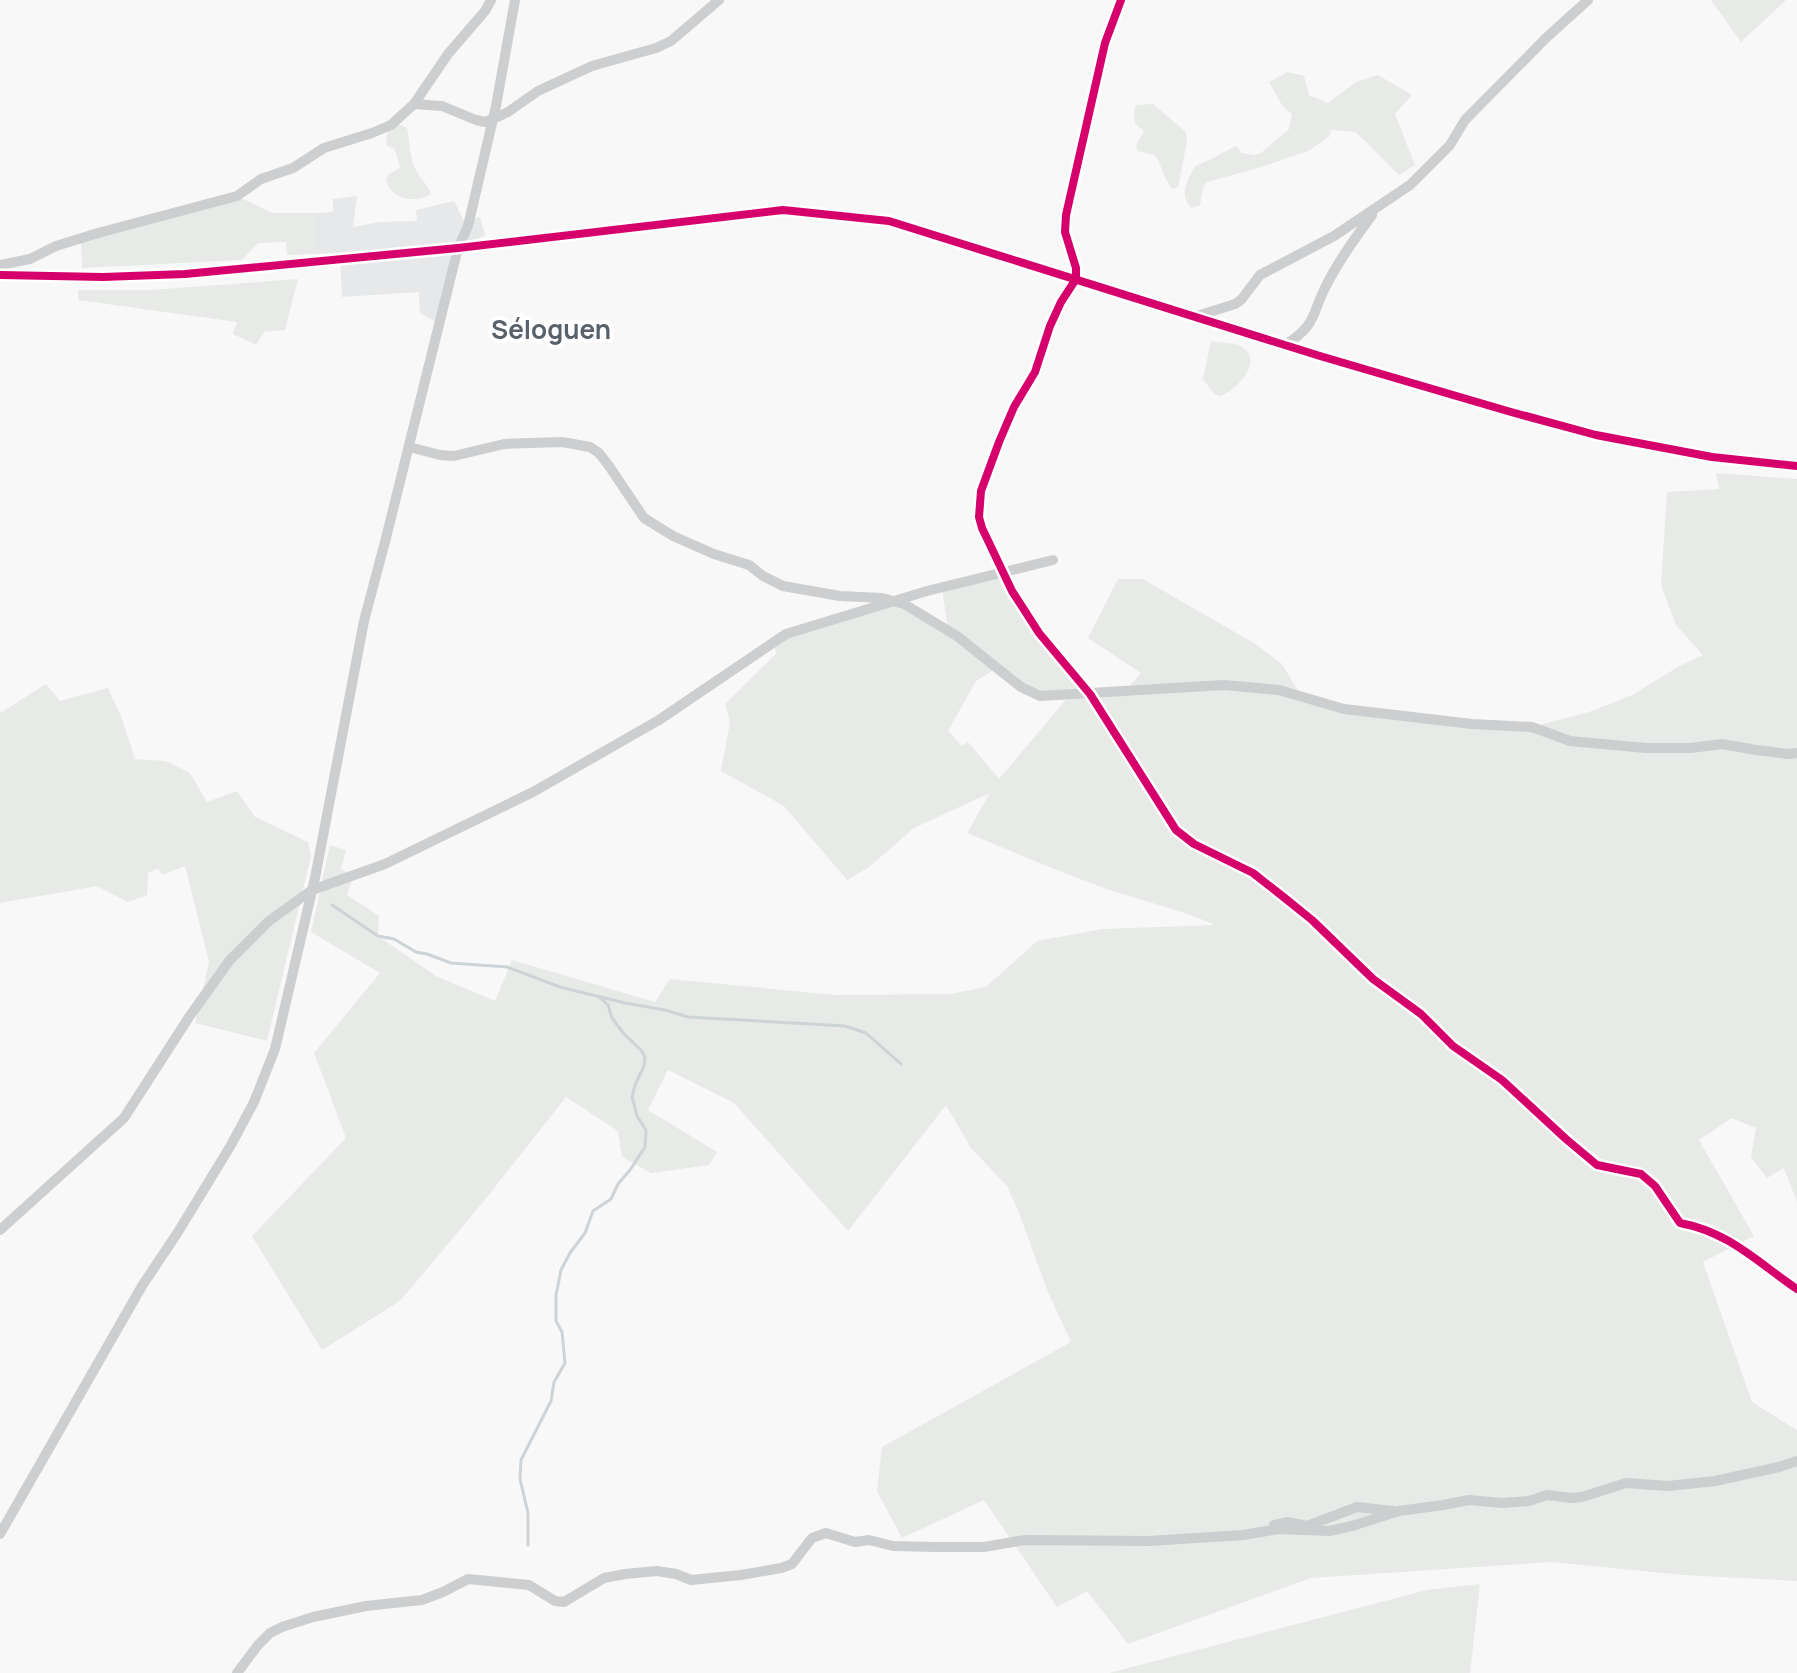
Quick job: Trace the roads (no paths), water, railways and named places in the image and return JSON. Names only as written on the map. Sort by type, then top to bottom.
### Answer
[{"type":"street","points":[[0,265],[30,259],[56,246],[98,233],[237,196],[261,179],[293,168],[324,148],[391,125],[414,104],[448,54],[491,0]]},
{"type":"street","points":[[0,1534],[142,1286],[210,1180],[254,1102],[275,1049],[312,890],[364,621],[458,248],[468,226],[493,119],[515,0]]},
{"type":"street","points":[[414,104],[442,106],[485,122],[508,112],[538,91],[592,66],[671,41],[719,0]]},
{"type":"street","points":[[1121,0],[1105,43],[1066,215],[1065,232],[1076,268],[1076,279],[1050,326],[1039,363],[1014,407],[981,491],[979,517],[982,528],[1012,591],[1039,633],[1090,694],[1176,830],[1194,844],[1253,873],[1286,899],[1373,979],[1421,1014],[1453,1046],[1502,1080],[1597,1165],[1641,1174],[1655,1186],[1680,1223],[1701,1227],[1735,1243],[1797,1289]]},
{"type":"street","points":[[1195,317],[1235,304],[1260,275],[1334,236],[1410,185],[1450,145],[1465,120],[1588,0]]},
{"type":"street","points":[[0,275],[103,277],[185,274],[458,248],[783,210],[889,221],[1285,345],[1596,435],[1712,457],[1797,466]]},
{"type":"street","points":[[1285,345],[1298,337],[1314,317],[1325,286],[1375,210]]},
{"type":"street","points":[[409,447],[454,456],[504,444],[562,442],[590,447],[609,466],[644,518],[673,536],[749,565],[783,586],[840,596],[882,598],[904,604],[957,636],[1021,687],[1040,696],[1224,685],[1279,690],[1344,709],[1457,723],[1532,727],[1570,741],[1646,748],[1722,744],[1767,752],[1797,753]]},
{"type":"street","points":[[0,1230],[124,1118],[230,960],[269,921],[312,890],[385,864],[533,792],[659,720],[786,634],[1053,560]]},
{"type":"street","points":[[237,1673],[270,1633],[282,1627],[366,1606],[422,1600],[468,1579],[529,1585],[555,1601],[564,1602],[604,1578],[625,1574],[657,1571],[691,1580],[781,1568],[792,1564],[812,1538],[826,1533],[855,1542],[869,1540],[893,1546],[984,1547],[1025,1540],[1149,1541],[1243,1535],[1279,1529],[1329,1531],[1399,1511],[1469,1500],[1502,1503],[1529,1501],[1547,1495],[1582,1497],[1626,1483],[1668,1486],[1715,1481],[1797,1461]]},
{"type":"street","points":[[1258,1532],[1287,1522],[1307,1526],[1357,1507],[1399,1511]]},
{"type":"waterway","points":[[332,905],[378,936],[394,939],[416,952],[451,963],[507,967],[560,987],[688,1017],[845,1026],[866,1033],[901,1064]]},
{"type":"waterway","points":[[528,1545],[528,1513],[520,1479],[521,1460],[551,1401],[554,1382],[565,1363],[562,1332],[556,1321],[556,1295],[561,1270],[585,1233],[593,1211],[611,1199],[645,1147],[646,1130],[637,1116],[632,1097],[645,1057],[624,1034],[612,1018],[608,1005],[598,996]]},
{"type":"district","name":"Séloguen","points":[[551,329]]}]
